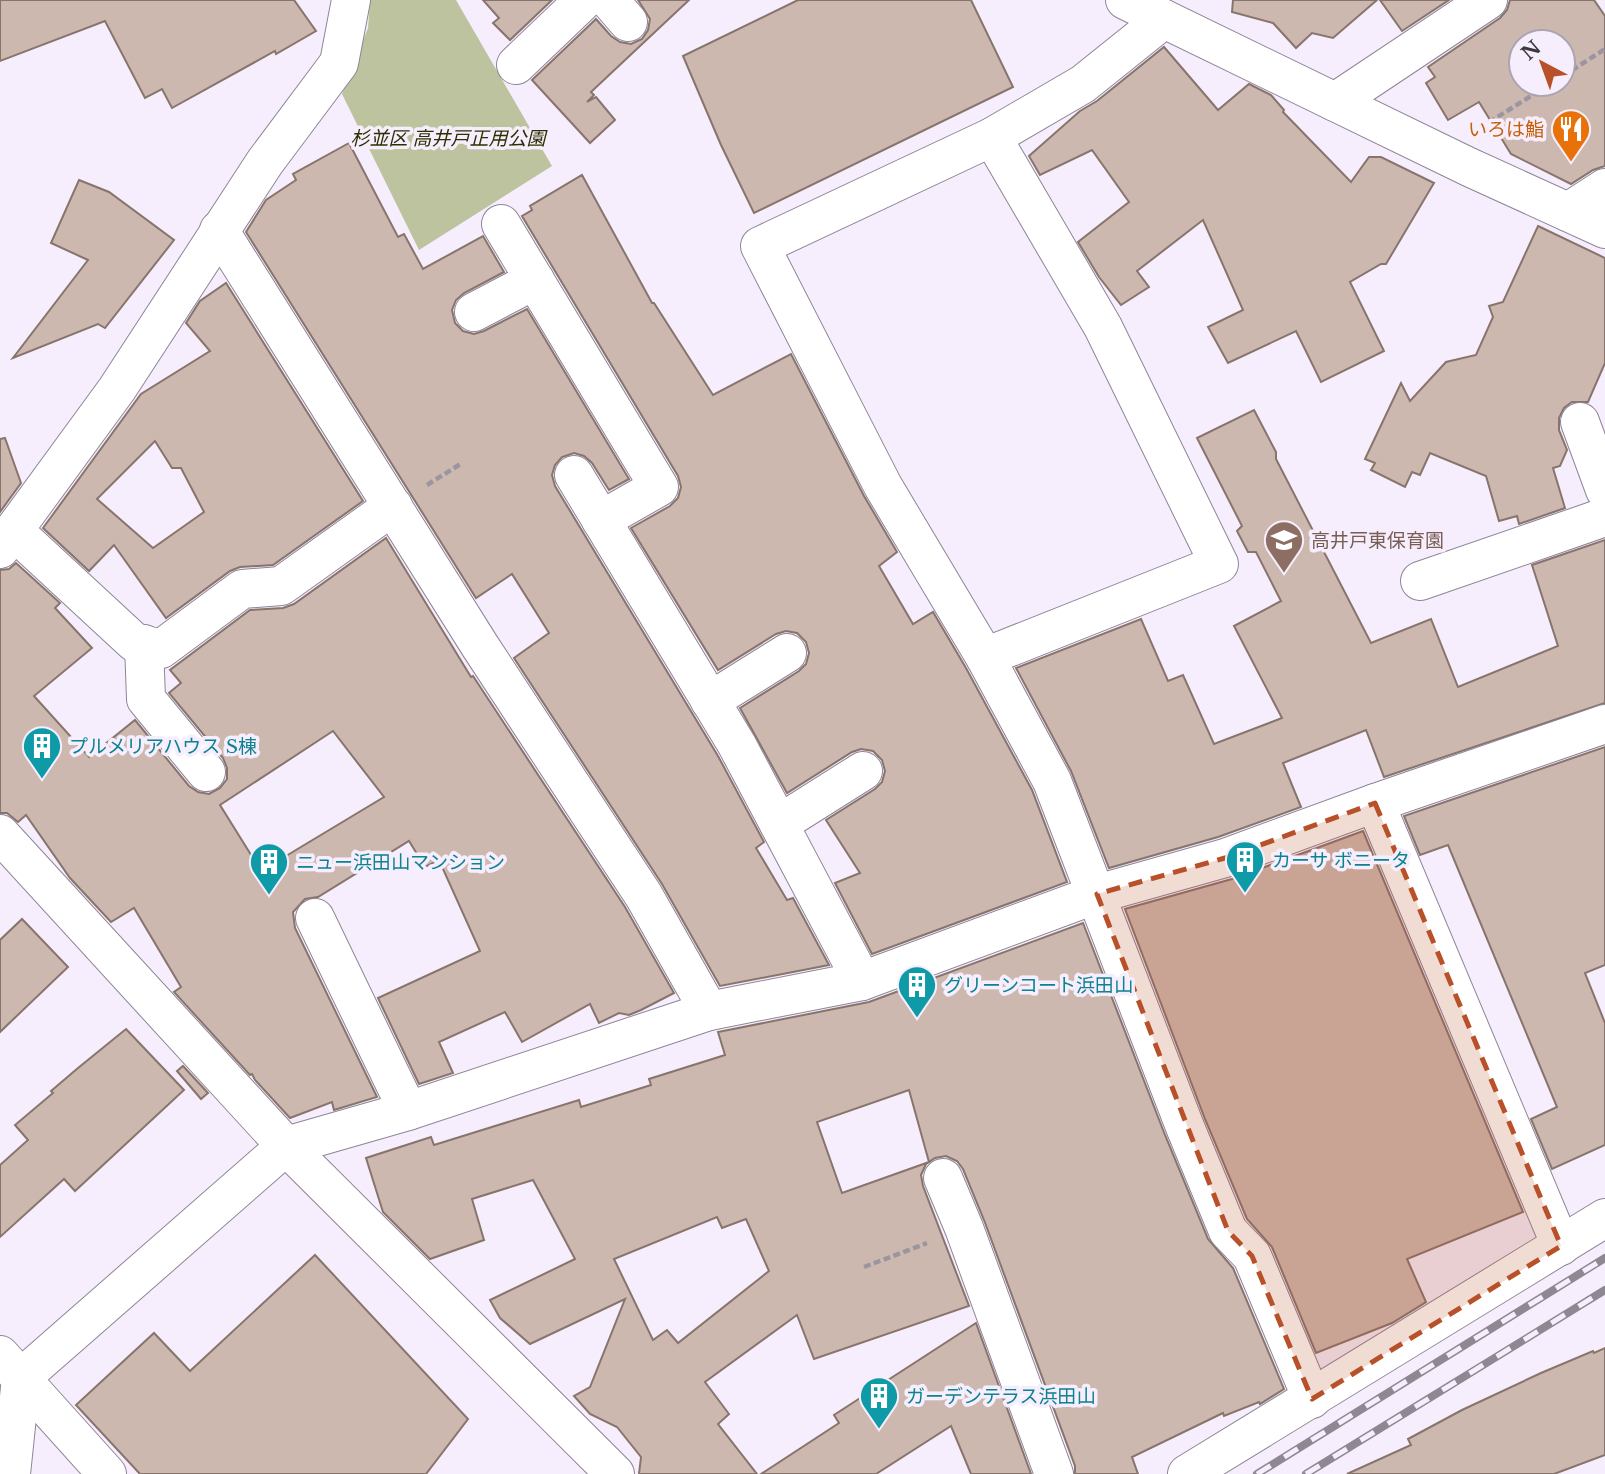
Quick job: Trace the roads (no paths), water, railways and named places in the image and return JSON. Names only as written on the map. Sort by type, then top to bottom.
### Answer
[{"type":"street","points":[[351,0],[339,63],[265,162],[117,389],[7,540],[134,642],[161,649],[242,589],[281,586],[393,506]]},
{"type":"street","points":[[516,65],[584,0]]},
{"type":"street","points":[[1125,0],[1605,229]]},
{"type":"street","points":[[1335,102],[1488,0]]},
{"type":"street","points":[[1164,19],[1083,84],[992,136],[760,246],[883,486],[985,657],[1052,781],[1185,1127],[1228,1231],[1251,1256],[1312,1399]]},
{"type":"street","points":[[985,657],[1219,564],[1103,327],[992,136]]},
{"type":"street","points":[[1567,212],[1605,188]]},
{"type":"street","points":[[501,224],[659,487],[601,520]]},
{"type":"street","points":[[219,230],[480,646],[644,896],[709,1011]]},
{"type":"street","points":[[474,312],[535,280]]},
{"type":"street","points":[[1580,422],[1605,490]]},
{"type":"street","points":[[574,475],[737,745],[862,981]]},
{"type":"street","points":[[1420,581],[1605,517]]},
{"type":"street","points":[[144,644],[146,699],[206,772]]},
{"type":"street","points":[[710,701],[787,653]]},
{"type":"street","points":[[11,1366],[286,1146],[408,1111],[709,1011],[862,981],[1097,894],[1225,858],[1375,803],[1601,736]]},
{"type":"street","points":[[779,824],[863,771]]},
{"type":"street","points":[[1375,803],[1561,1246]]},
{"type":"street","points":[[0,834],[286,1146],[594,1466]]},
{"type":"street","points":[[315,918],[408,1111]]},
{"type":"street","points":[[943,1178],[964,1228],[1054,1474]]},
{"type":"street","points":[[1187,1474],[1605,1218]]},
{"type":"street","points":[[11,1366],[11,1474]]},
{"type":"street","points":[[11,1366],[107,1474]]},
{"type":"railway","points":[[1257,1474],[1605,1258]]},
{"type":"railway","points":[[1306,1474],[1605,1290]]},
{"type":"place","name":"いろは鮨","points":[[1571,163]]},
{"type":"place","name":"高井戸東保育園","points":[[1284,574]]},
{"type":"place","name":"プルメリアハウス S棟","points":[[42,780]]},
{"type":"place","name":"カーサ ボニータ","points":[[1245,894]]},
{"type":"place","name":"ニュー浜田山マンション","points":[[269,896]]},
{"type":"place","name":"グリーンコート浜田山","points":[[917,1019]]},
{"type":"place","name":"ガーデンテラス浜田山","points":[[879,1430]]},
{"type":"park label","name":"杉並区 高井戸正用公園","points":[[448,138]]}]
